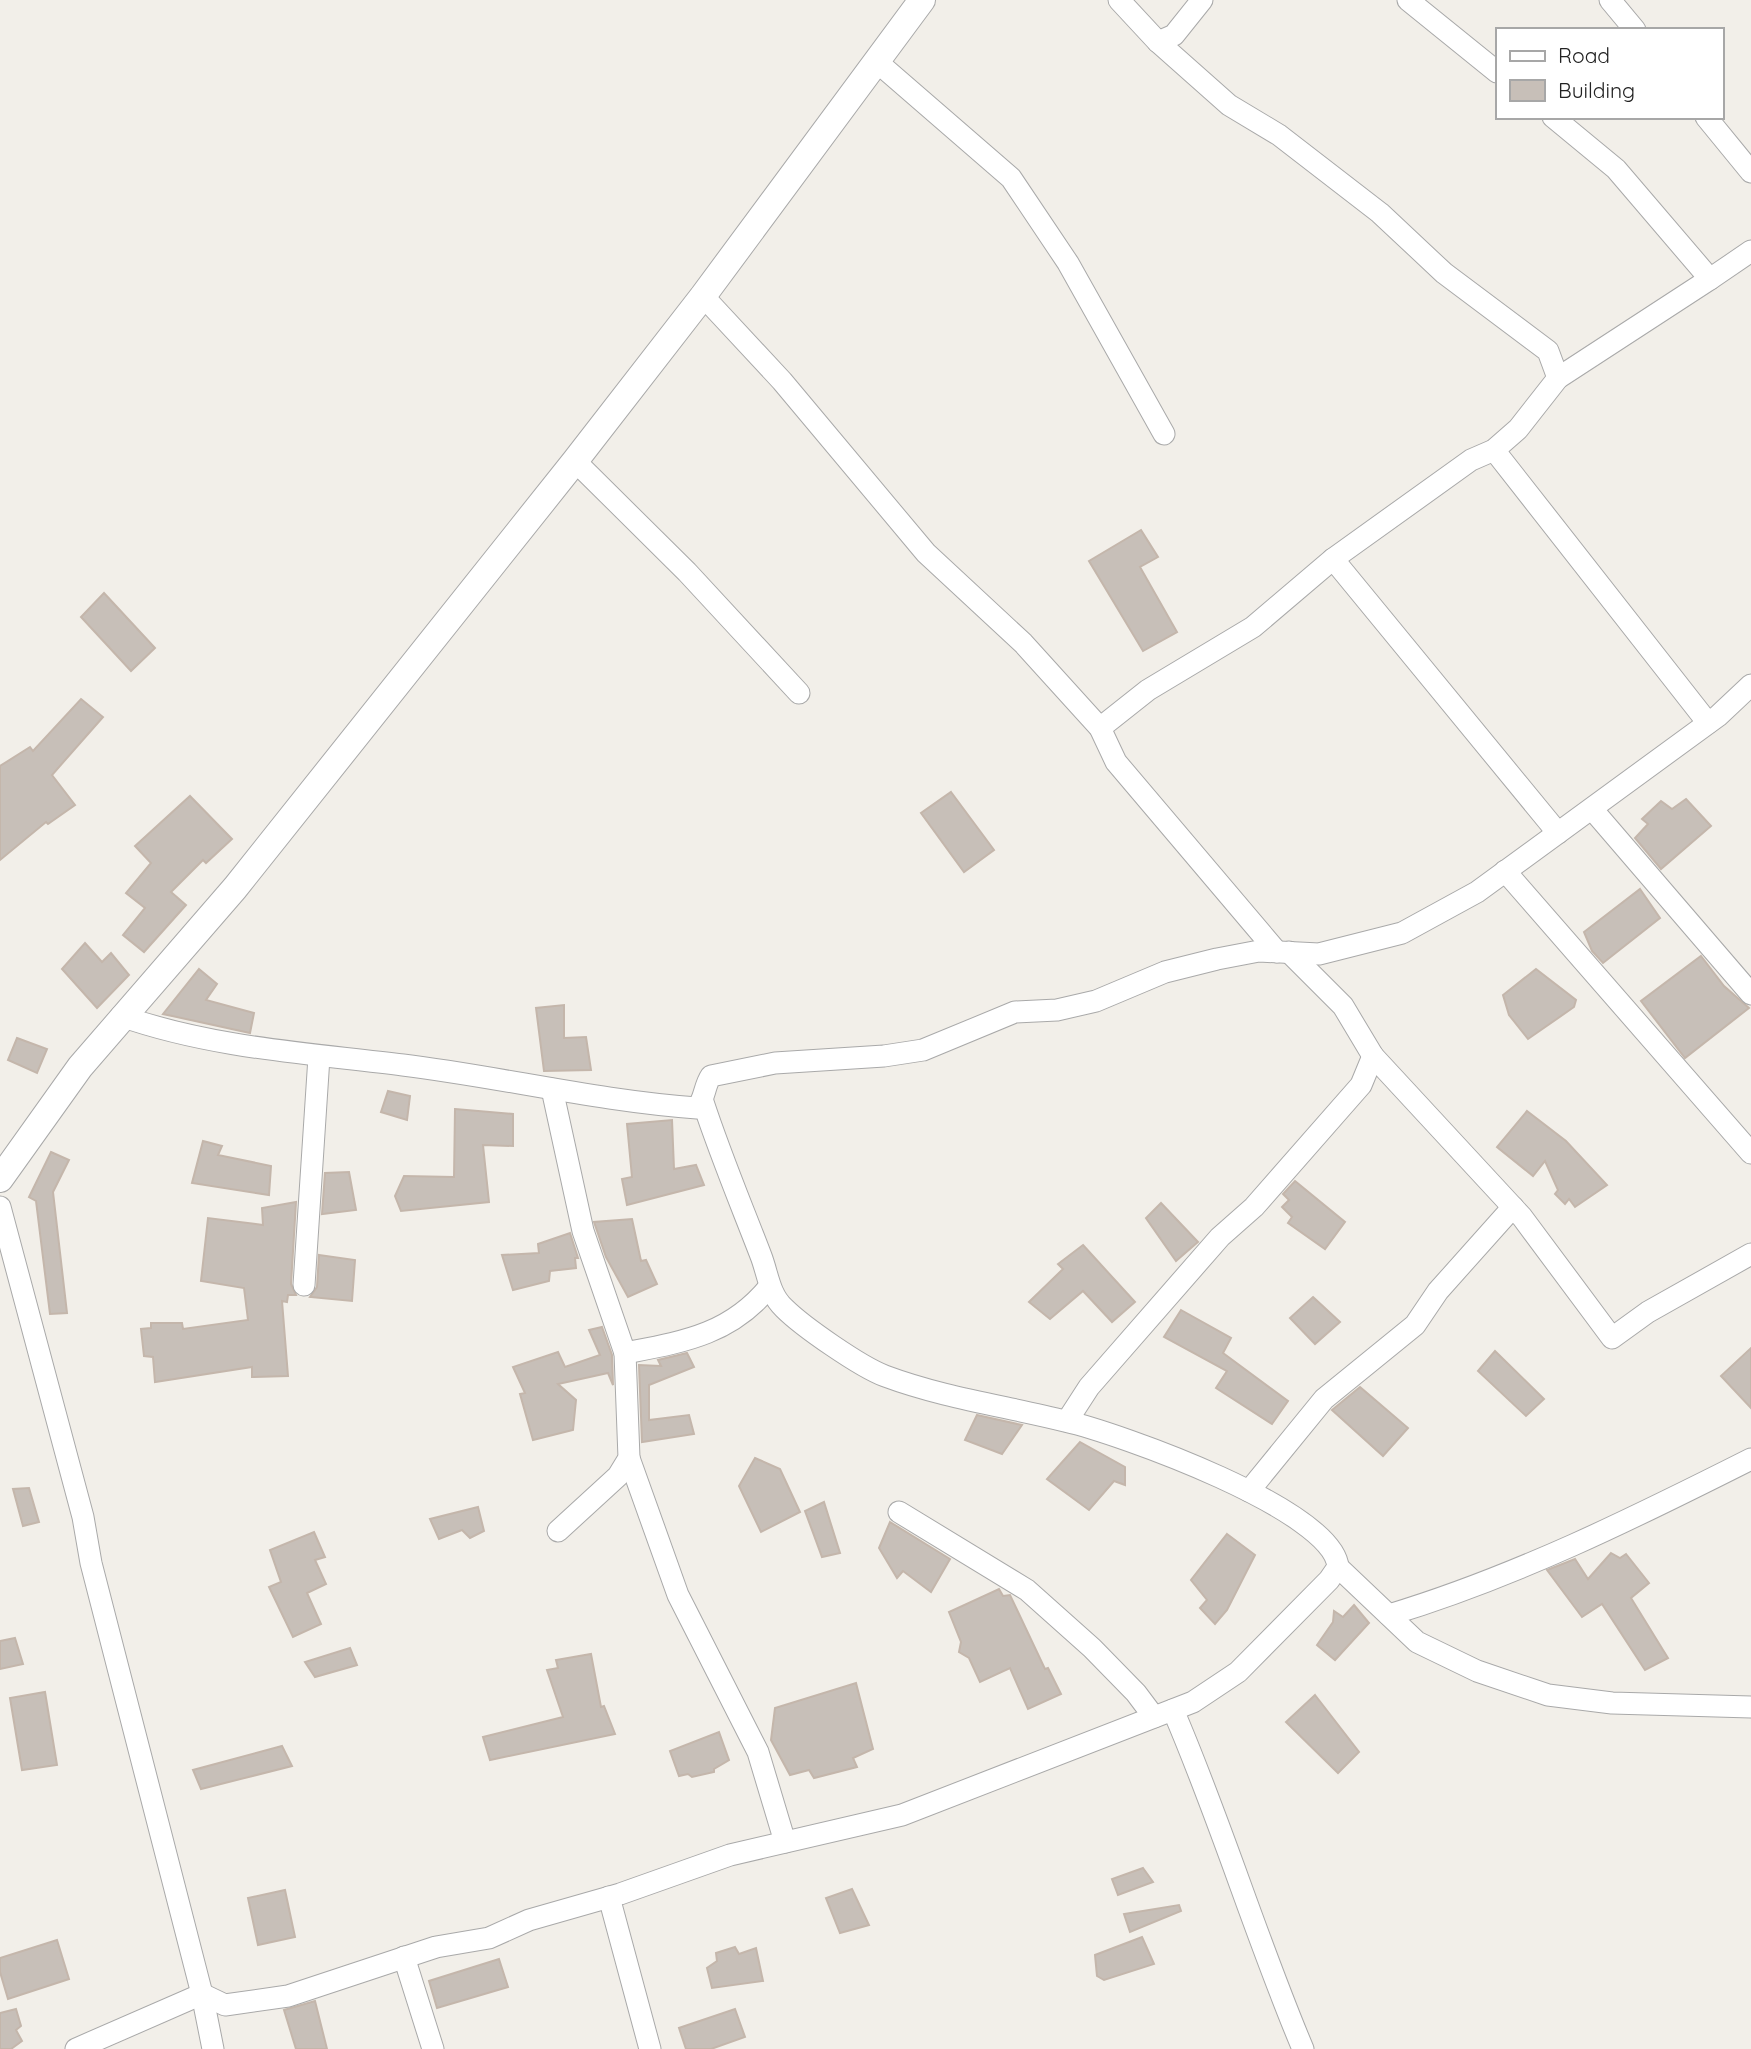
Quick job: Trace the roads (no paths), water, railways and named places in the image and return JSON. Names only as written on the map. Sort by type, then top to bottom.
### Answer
[{"type":"street","points":[[0,1179],[80,1067],[121,1016],[235,888],[575,461],[704,296],[922,0]]},
{"type":"street","points":[[1119,0],[1158,42],[1229,105],[1279,135],[1380,212],[1444,272],[1548,351],[1558,378]]},
{"type":"street","points":[[1158,42],[1174,35],[1202,0]]},
{"type":"street","points":[[1408,0],[1433,9],[1496,71]]},
{"type":"street","points":[[1610,0],[1633,28]]},
{"type":"street","points":[[876,61],[1011,178],[1068,263],[1164,434]]},
{"type":"street","points":[[1555,119],[1616,169],[1710,279]]},
{"type":"street","points":[[1708,119],[1751,172]]},
{"type":"street","points":[[1100,728],[1148,690],[1253,626],[1333,559],[1471,460],[1494,450],[1518,429],[1558,378],[1751,251]]},
{"type":"street","points":[[704,296],[782,381],[926,553],[1023,643],[1100,728],[1116,762],[1283,952],[1343,1006],[1373,1056],[1513,1207],[1612,1338],[1648,1312],[1751,1254]]},
{"type":"street","points":[[1494,450],[1709,723]]},
{"type":"street","points":[[575,461],[687,572],[799,693]]},
{"type":"street","points":[[1333,559],[1558,833]]},
{"type":"street","points":[[1747,697],[1476,891],[1402,933],[1319,954],[1259,951],[1165,972],[1105,997],[1057,1010],[1015,1012],[923,1049],[884,1056],[775,1063],[711,1076],[704,1086],[703,1102],[731,1186],[762,1260],[769,1287],[782,1307],[881,1375],[984,1405],[1067,1421],[1146,1448],[1249,1491],[1303,1523],[1331,1544],[1338,1567],[1417,1642],[1477,1671],[1548,1695],[1612,1703],[1751,1707]]},
{"type":"street","points":[[1592,809],[1751,994]]},
{"type":"street","points":[[1505,871],[1751,1153]]},
{"type":"street","points":[[121,1016],[168,1032],[319,1057],[403,1065],[663,1105],[697,1108],[703,1102]]},
{"type":"street","points":[[1067,1421],[1089,1387],[1220,1237],[1254,1207],[1361,1085],[1373,1056]]},
{"type":"street","points":[[304,1285],[319,1057]]},
{"type":"street","points":[[552,1089],[583,1231],[625,1353],[629,1458],[678,1595],[758,1752],[785,1842]]},
{"type":"street","points":[[0,1207],[83,1517],[90,1563],[166,1864],[202,1994],[213,2049]]},
{"type":"street","points":[[1249,1491],[1325,1399],[1415,1325],[1438,1291],[1513,1207]]},
{"type":"street","points":[[625,1353],[685,1341],[717,1329],[752,1307],[769,1287]]},
{"type":"street","points":[[558,1531],[618,1476],[629,1458]]},
{"type":"street","points":[[1389,1615],[1441,1600],[1653,1510],[1751,1459]]},
{"type":"street","points":[[899,1511],[1027,1590],[1101,1657],[1136,1693],[1163,1714],[1205,1785],[1273,1979],[1303,2049]]},
{"type":"street","points":[[76,2049],[202,1994],[225,2004],[288,1996],[404,1957],[489,1938],[542,1915],[609,1897],[730,1855],[902,1815],[1193,1702],[1238,1672],[1313,1598],[1338,1567]]},
{"type":"street","points":[[609,1897],[650,2049]]},
{"type":"street","points":[[404,1957],[433,2049]]}]
